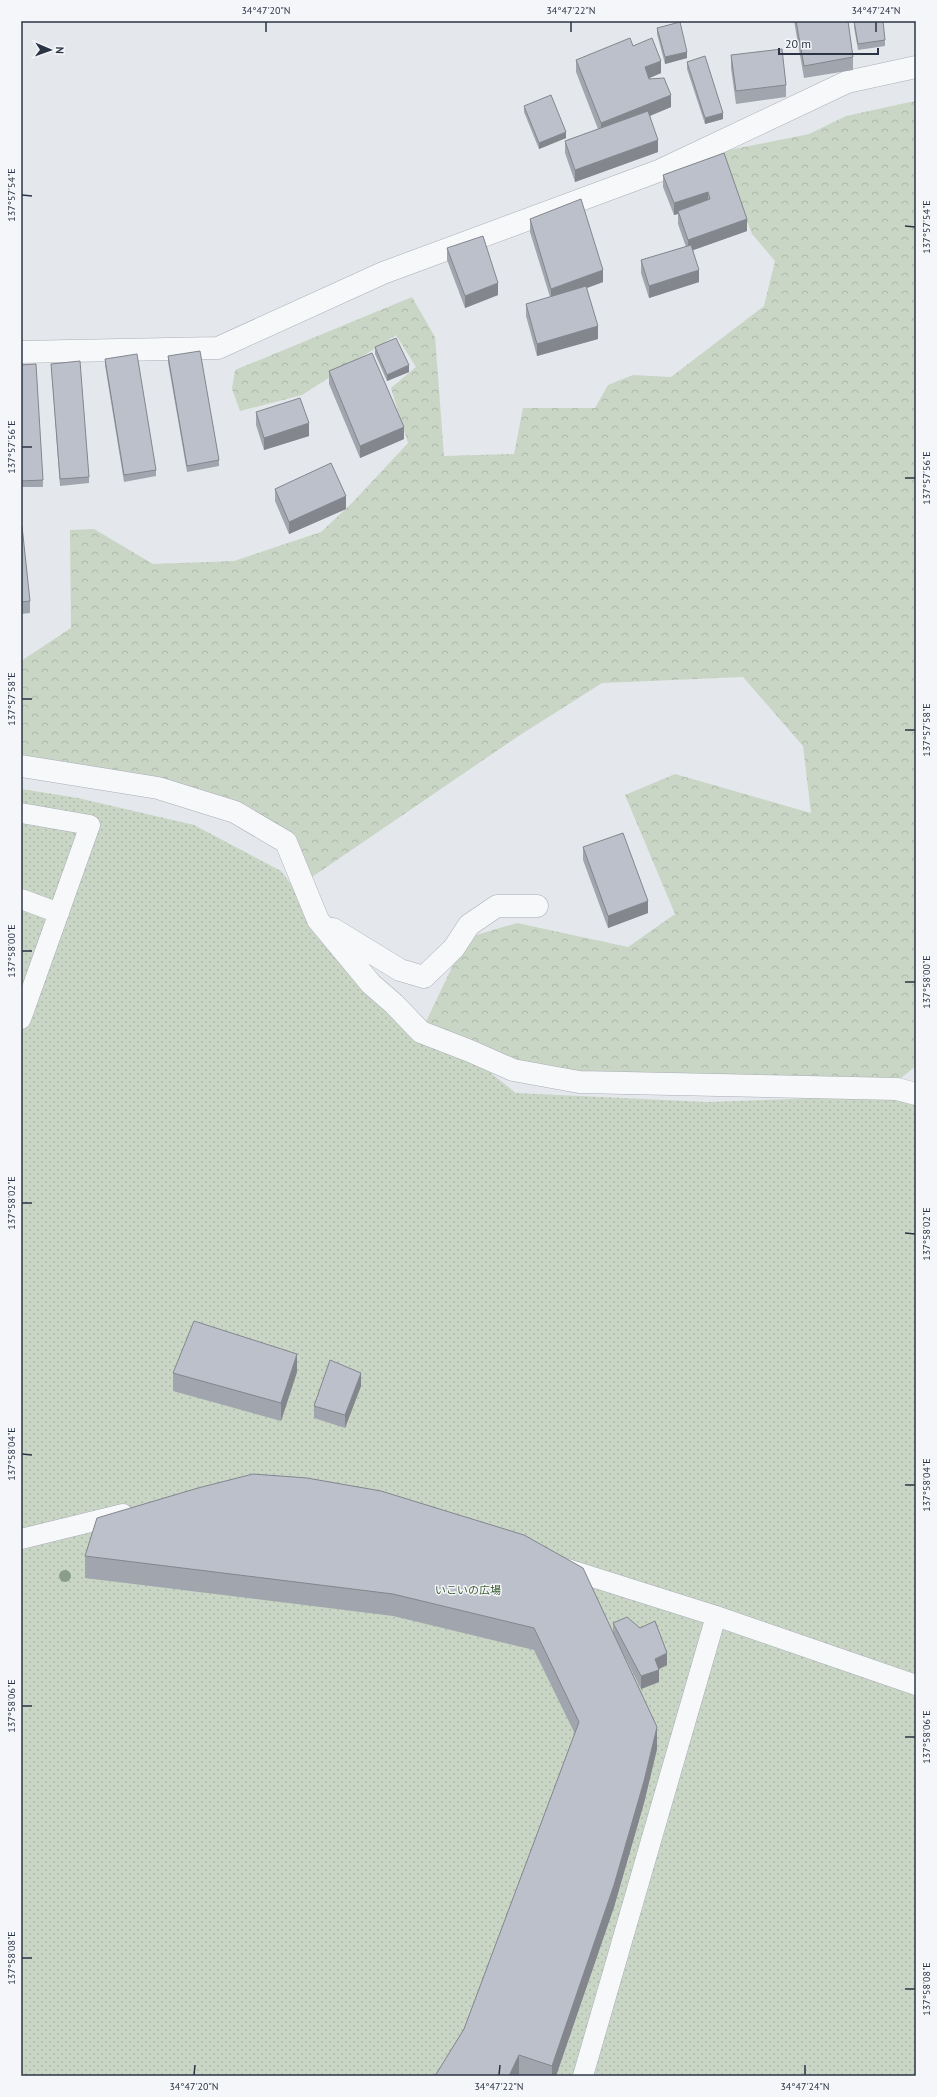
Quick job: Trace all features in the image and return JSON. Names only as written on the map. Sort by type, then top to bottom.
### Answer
[{"type":"street","points":[[21,352],[218,348],[383,273],[661,170],[847,82],[916,67]]},
{"type":"street","points":[[21,766],[158,788],[234,812],[286,842],[318,920],[371,984],[394,1004],[421,1032],[513,1070],[580,1082],[897,1089],[916,1094]]},
{"type":"street","points":[[318,920],[400,970],[424,977],[454,948],[469,925],[497,906],[537,906]]},
{"type":"lane","points":[[21,813],[90,825],[58,913],[27,981],[21,1019]]},
{"type":"lane","points":[[21,899],[58,913]]},
{"type":"lane","points":[[21,1539],[143,1509]]},
{"type":"lane","points":[[541,1561],[716,1616],[916,1685]]},
{"type":"lane","points":[[583,2076],[716,1616]]},
{"type":"green space","points":[[915,101],[916,1066],[901,1078],[579,1082],[421,1032],[466,938],[517,923],[628,947],[675,914],[625,795],[675,774],[811,813],[803,746],[743,677],[602,683],[517,737],[312,877],[235,812],[21,755],[21,661],[71,628],[70,530],[94,529],[153,564],[234,561],[321,532],[353,502],[408,443],[391,388],[416,367],[396,335],[302,395],[240,411],[232,389],[235,370],[412,297],[435,337],[444,456],[514,454],[523,408],[595,408],[608,385],[633,375],[671,377],[764,306],[775,261],[752,234],[719,152],[809,134],[846,116]]},
{"type":"green space","name":"いこいの広場","points":[[21,789],[78,798],[194,825],[281,871],[318,920],[376,983],[516,1093],[707,1102],[896,1095],[916,1104],[916,2076],[21,2076]]},
{"type":"building","points":[[796,21],[848,21],[853,57],[804,66]]},
{"type":"building","points":[[854,21],[883,21],[885,40],[858,44]]},
{"type":"building","points":[[680,22],[687,52],[665,57],[657,28]]},
{"type":"building","points":[[630,38],[633,46],[652,38],[661,61],[645,67],[649,79],[664,78],[671,95],[601,123],[576,60]]},
{"type":"building","points":[[782,49],[786,85],[736,91],[731,55]]},
{"type":"building","points":[[705,56],[723,113],[705,118],[687,62]]},
{"type":"building","points":[[551,95],[566,132],[539,143],[524,106]]},
{"type":"building","points":[[648,111],[658,140],[575,170],[565,141]]},
{"type":"building","points":[[724,153],[747,219],[688,240],[678,211],[710,199],[708,192],[674,203],[663,175]]},
{"type":"building","points":[[581,199],[603,270],[551,289],[530,219]]},
{"type":"building","points":[[483,236],[498,283],[465,296],[447,248]]},
{"type":"building","points":[[691,245],[699,270],[649,286],[641,260]]},
{"type":"building","points":[[586,286],[598,326],[537,344],[526,304]]},
{"type":"building","points":[[396,338],[409,365],[387,375],[375,347]]},
{"type":"building","points":[[200,351],[219,460],[187,466],[168,356]]},
{"type":"building","points":[[372,353],[404,427],[360,446],[329,371]]},
{"type":"building","points":[[137,354],[156,470],[124,475],[105,359]]},
{"type":"building","points":[[80,361],[89,477],[60,479],[51,364]]},
{"type":"building","points":[[36,364],[43,480],[21,481],[21,365]]},
{"type":"building","points":[[300,398],[309,423],[264,438],[256,412]]},
{"type":"building","points":[[331,463],[346,496],[289,522],[275,489]]},
{"type":"building","points":[[21,526],[30,601],[21,602]]},
{"type":"building","points":[[623,833],[648,901],[608,916],[583,847]]},
{"type":"building","points":[[194,1321],[297,1354],[281,1403],[173,1373]]},
{"type":"building","points":[[330,1360],[361,1373],[345,1415],[314,1406]]},
{"type":"building","points":[[253,1474],[307,1478],[381,1491],[524,1535],[583,1568],[657,1727],[644,1781],[614,1885],[552,2066],[519,2055],[509,2076],[435,2076],[464,2029],[579,1722],[534,1628],[393,1594],[85,1556],[97,1518],[198,1488]]},
{"type":"building","points":[[627,1617],[640,1628],[655,1621],[667,1653],[655,1659],[659,1670],[641,1676],[613,1623]]}]
